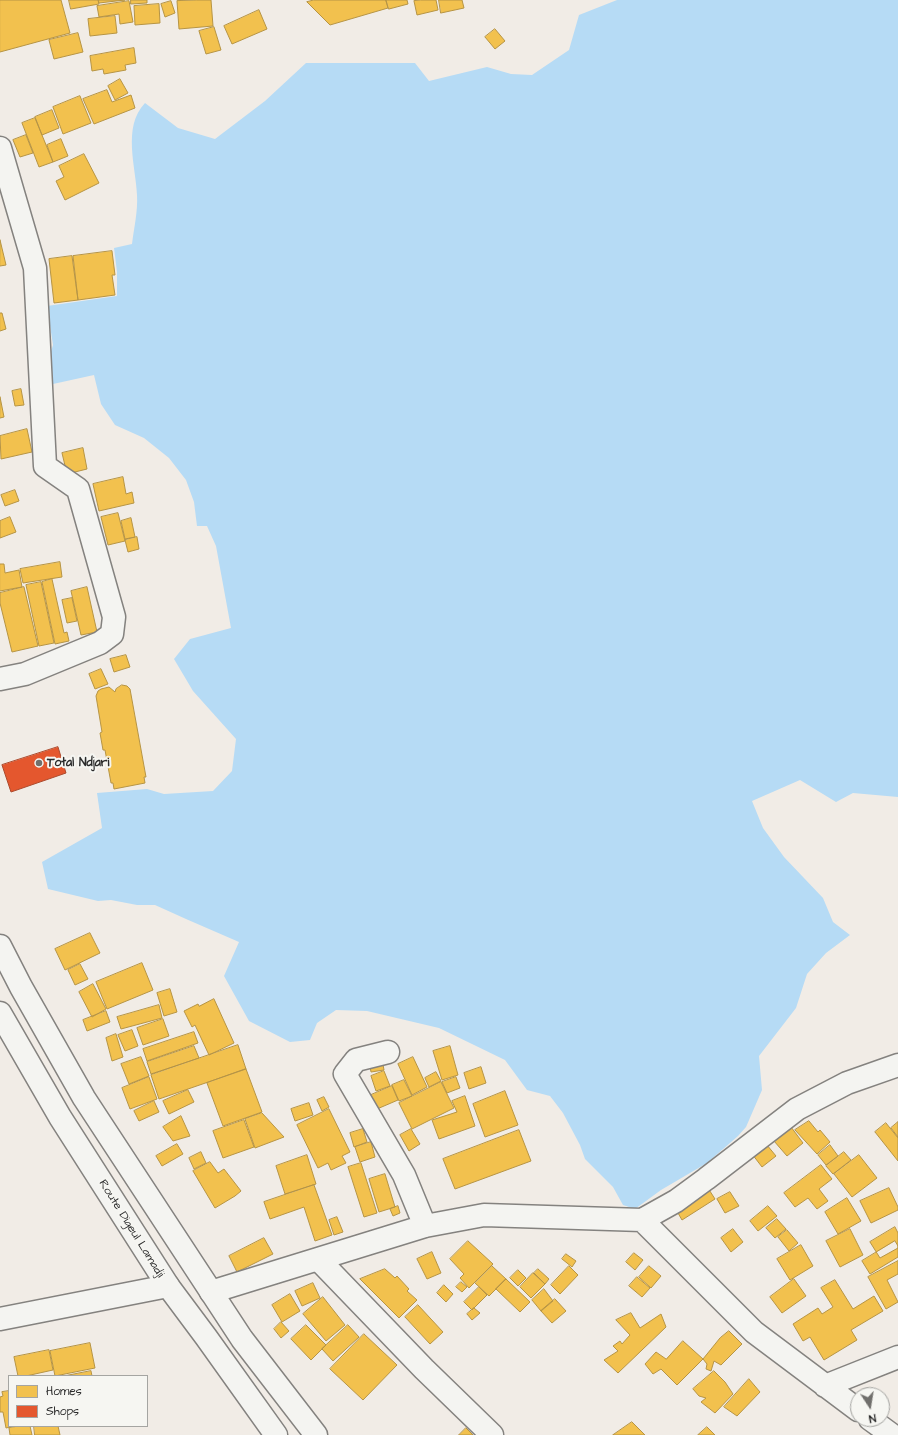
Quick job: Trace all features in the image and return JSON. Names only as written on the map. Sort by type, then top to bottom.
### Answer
[{"type":"street","points":[[0,148],[34,268],[45,466],[78,489],[114,617],[112,634],[100,643],[25,674],[0,679]]},
{"type":"street","points":[[0,946],[21,987],[84,1098],[242,1339],[316,1435]]},
{"type":"street","name":"Route Digeul Lamadji","points":[[0,1013],[60,1117],[168,1286],[276,1435]]},
{"type":"street","points":[[388,1052],[356,1060],[345,1074],[404,1175],[425,1226]]},
{"type":"street","points":[[210,1292],[425,1226],[484,1215],[642,1220],[676,1201],[797,1109],[847,1082],[898,1065]]},
{"type":"street","points":[[642,1220],[754,1332],[850,1404]]},
{"type":"street","points":[[318,1259],[424,1369],[492,1435]]},
{"type":"street","points":[[0,1318],[168,1286]]},
{"type":"street","points":[[825,1386],[898,1357]]},
{"type":"street","points":[[881,1427],[892,1435]]},
{"type":"water","points":[[617,0],[898,0],[898,797],[853,793],[836,802],[800,780],[752,801],[763,828],[784,857],[823,898],[833,922],[850,935],[826,953],[807,974],[796,1008],[759,1056],[762,1090],[746,1127],[707,1163],[661,1190],[635,1209],[623,1205],[613,1187],[585,1159],[580,1145],[563,1113],[550,1096],[527,1090],[505,1060],[439,1028],[367,1011],[336,1010],[317,1023],[310,1040],[290,1042],[249,1021],[224,976],[239,942],[155,905],[137,905],[111,900],[98,901],[48,889],[42,862],[102,828],[97,793],[147,789],[164,794],[213,791],[232,771],[236,739],[193,691],[174,659],[190,639],[231,628],[216,546],[207,526],[197,526],[194,502],[186,480],[169,458],[144,438],[115,425],[101,404],[94,375],[53,384],[46,368],[53,345],[47,306],[117,296],[117,272],[114,248],[132,244],[136,213],[137,195],[132,135],[138,113],[145,103],[178,128],[215,139],[265,101],[306,63],[415,63],[429,81],[487,67],[511,74],[532,75],[569,50],[579,15]]},
{"type":"building: Homes","points":[[0,0],[61,0],[70,33],[0,52]]},
{"type":"building: Homes","points":[[69,0],[98,0],[99,4],[71,9]]},
{"type":"building: Homes","points":[[99,0],[125,0],[99,3]]},
{"type":"building: Homes","points":[[131,0],[147,0],[147,3],[131,4]]},
{"type":"building: Homes","points":[[211,0],[213,26],[179,29],[177,1]]},
{"type":"building: Homes","points":[[314,0],[386,0],[388,8],[330,25],[307,2]]},
{"type":"building: Homes","points":[[386,0],[407,0],[408,4],[389,9]]},
{"type":"building: Homes","points":[[436,0],[438,10],[417,15],[414,1]]},
{"type":"building: Homes","points":[[439,0],[462,0],[464,8],[441,13]]},
{"type":"building: Homes","points":[[129,1],[133,22],[120,24],[119,14],[99,17],[97,6]]},
{"type":"building: Homes","points":[[171,1],[175,13],[165,17],[161,4]]},
{"type":"building: Homes","points":[[159,4],[160,23],[135,25],[134,6]]},
{"type":"building: Homes","points":[[259,10],[267,29],[232,44],[224,26]]},
{"type":"building: Homes","points":[[115,16],[117,33],[90,36],[88,19]]},
{"type":"building: Homes","points":[[214,27],[221,50],[206,54],[199,31]]},
{"type":"building: Homes","points":[[495,29],[505,41],[495,49],[485,37]]},
{"type":"building: Homes","points":[[78,33],[83,52],[54,59],[49,40]]},
{"type":"building: Homes","points":[[134,48],[136,63],[125,65],[126,70],[104,74],[103,69],[92,71],[90,56]]},
{"type":"building: Homes","points":[[120,79],[128,93],[115,100],[108,86]]},
{"type":"building: Homes","points":[[107,90],[112,102],[131,95],[135,108],[94,124],[83,99]]},
{"type":"building: Homes","points":[[80,96],[91,123],[63,134],[53,107]]},
{"type":"building: Homes","points":[[52,110],[59,128],[42,135],[35,117]]},
{"type":"building: Homes","points":[[35,118],[53,162],[39,167],[22,123]]},
{"type":"building: Homes","points":[[26,135],[33,153],[20,157],[13,140]]},
{"type":"building: Homes","points":[[61,139],[68,156],[53,162],[47,145]]},
{"type":"building: Homes","points":[[84,154],[99,183],[65,200],[56,181],[64,177],[59,166]]},
{"type":"building: Homes","points":[[0,240],[6,265],[0,266]]},
{"type":"building: Homes","points":[[112,251],[115,275],[112,275],[115,295],[78,300],[73,256]]},
{"type":"building: Homes","points":[[72,256],[78,300],[54,303],[49,259]]},
{"type":"building: Homes","points":[[0,313],[2,313],[6,329],[0,331]]},
{"type":"building: Homes","points":[[21,389],[24,405],[15,406],[12,391]]},
{"type":"building: Homes","points":[[0,397],[4,417],[0,418]]},
{"type":"building: Homes","points":[[27,429],[32,452],[1,459],[0,436]]},
{"type":"building: Homes","points":[[83,448],[87,469],[67,474],[62,453]]},
{"type":"building: Homes","points":[[123,477],[126,494],[132,492],[134,503],[99,511],[93,484]]},
{"type":"building: Homes","points":[[15,490],[19,501],[5,506],[1,495]]},
{"type":"building: Homes","points":[[118,513],[125,541],[108,545],[101,517]]},
{"type":"building: Homes","points":[[10,517],[16,532],[0,538],[0,521]]},
{"type":"building: Homes","points":[[131,518],[135,537],[125,539],[121,521]]},
{"type":"building: Homes","points":[[137,537],[139,549],[128,552],[125,540]]},
{"type":"building: Homes","points":[[60,562],[62,577],[23,583],[20,569]]},
{"type":"building: Homes","points":[[0,564],[4,564],[5,573],[19,570],[22,587],[0,591]]},
{"type":"building: Homes","points":[[52,579],[64,633],[67,632],[69,641],[55,644],[42,582]]},
{"type":"building: Homes","points":[[41,582],[54,643],[39,646],[26,585]]},
{"type":"building: Homes","points":[[24,587],[38,646],[12,652],[0,603],[0,593]]},
{"type":"building: Homes","points":[[87,587],[97,632],[81,635],[71,591]]},
{"type":"building: Homes","points":[[72,598],[77,621],[67,623],[62,600]]},
{"type":"building: Homes","points":[[126,655],[130,667],[114,672],[110,659]]},
{"type":"building: Homes","points":[[101,669],[108,684],[95,689],[89,674]]},
{"type":"building: Homes","points":[[122,685],[127,686],[130,689],[146,777],[144,777],[145,783],[114,789],[113,783],[111,783],[105,750],[103,750],[100,733],[102,732],[96,696],[98,691],[101,689],[109,687],[115,692],[116,689]]},
{"type":"building: Homes","points":[[90,933],[100,953],[65,970],[55,949]]},
{"type":"building: Homes","points":[[142,963],[153,990],[107,1009],[96,982]]},
{"type":"building: Homes","points":[[80,964],[88,979],[75,985],[68,970]]},
{"type":"building: Homes","points":[[93,984],[106,1009],[92,1017],[79,992]]},
{"type":"building: Homes","points":[[170,989],[177,1012],[164,1016],[157,993]]},
{"type":"building: Homes","points":[[214,999],[234,1043],[209,1055],[195,1025],[192,1027],[184,1011],[198,1004],[199,1006]]},
{"type":"building: Homes","points":[[159,1005],[162,1018],[121,1029],[117,1017]]},
{"type":"building: Homes","points":[[106,1011],[110,1022],[87,1031],[83,1020]]},
{"type":"building: Homes","points":[[163,1019],[169,1036],[143,1045],[137,1028]]},
{"type":"building: Homes","points":[[132,1030],[138,1046],[125,1051],[118,1035]]},
{"type":"building: Homes","points":[[194,1032],[198,1043],[147,1061],[143,1049]]},
{"type":"building: Homes","points":[[116,1034],[123,1057],[112,1061],[106,1038]]},
{"type":"building: Homes","points":[[238,1045],[246,1069],[159,1099],[151,1075]]},
{"type":"building: Homes","points":[[194,1046],[199,1058],[151,1074],[147,1062]]},
{"type":"building: Homes","points":[[450,1046],[458,1075],[442,1080],[433,1051]]},
{"type":"building: Homes","points":[[141,1057],[149,1076],[129,1084],[121,1064]]},
{"type":"building: Homes","points":[[413,1057],[427,1087],[412,1095],[398,1064]]},
{"type":"building: Homes","points":[[382,1059],[384,1070],[371,1072],[369,1061]]},
{"type":"building: Homes","points":[[481,1067],[486,1083],[469,1089],[464,1073]]},
{"type":"building: Homes","points":[[246,1069],[262,1112],[223,1126],[207,1083]]},
{"type":"building: Homes","points":[[384,1071],[390,1086],[376,1091],[371,1076]]},
{"type":"building: Homes","points":[[436,1072],[441,1081],[429,1087],[425,1078]]},
{"type":"building: Homes","points":[[149,1077],[157,1099],[130,1109],[122,1088]]},
{"type":"building: Homes","points":[[456,1077],[460,1088],[447,1093],[442,1082]]},
{"type":"building: Homes","points":[[404,1080],[412,1096],[399,1101],[392,1085]]},
{"type":"building: Homes","points":[[441,1082],[454,1108],[412,1129],[399,1103]]},
{"type":"building: Homes","points":[[392,1086],[398,1100],[370,1112],[364,1098]]},
{"type":"building: Homes","points":[[188,1090],[194,1102],[169,1114],[163,1101]]},
{"type":"building: Homes","points":[[505,1091],[518,1125],[485,1137],[473,1104]]},
{"type":"building: Homes","points":[[465,1096],[475,1126],[439,1139],[432,1120],[457,1112],[452,1101]]},
{"type":"building: Homes","points":[[324,1097],[329,1107],[322,1111],[317,1100]]},
{"type":"building: Homes","points":[[154,1101],[159,1112],[139,1121],[134,1111]]},
{"type":"building: Homes","points":[[309,1103],[313,1115],[295,1121],[291,1109]]},
{"type":"building: Homes","points":[[329,1109],[350,1152],[342,1156],[346,1163],[331,1170],[328,1163],[318,1168],[297,1125]]},
{"type":"building: Homes","points":[[262,1113],[284,1137],[255,1148],[245,1119]]},
{"type":"building: Homes","points":[[181,1116],[190,1136],[173,1141],[163,1127]]},
{"type":"building: Homes","points":[[244,1120],[254,1147],[223,1158],[213,1131]]},
{"type":"building: Homes","points":[[809,1121],[818,1132],[820,1130],[830,1142],[817,1154],[795,1130]]},
{"type":"building: Homes","points":[[898,1122],[898,1137],[891,1128]]},
{"type":"building: Homes","points":[[886,1123],[898,1138],[898,1161],[875,1132]]},
{"type":"building: Homes","points":[[791,1127],[803,1143],[787,1156],[774,1141]]},
{"type":"building: Homes","points":[[363,1129],[367,1142],[354,1147],[350,1133]]},
{"type":"building: Homes","points":[[411,1129],[420,1144],[409,1151],[400,1135]]},
{"type":"building: Homes","points":[[519,1130],[531,1161],[455,1189],[443,1159]]},
{"type":"building: Homes","points":[[762,1139],[776,1156],[762,1167],[749,1150]]},
{"type":"building: Homes","points":[[371,1142],[375,1157],[360,1162],[355,1147]]},
{"type":"building: Homes","points":[[177,1144],[183,1154],[162,1166],[156,1156]]},
{"type":"building: Homes","points":[[830,1145],[838,1156],[826,1165],[818,1155]]},
{"type":"building: Homes","points":[[201,1152],[206,1163],[194,1169],[189,1158]]},
{"type":"building: Homes","points":[[844,1152],[851,1160],[833,1174],[826,1166]]},
{"type":"building: Homes","points":[[307,1155],[316,1184],[285,1194],[276,1166]]},
{"type":"building: Homes","points":[[859,1155],[877,1178],[852,1197],[834,1174]]},
{"type":"building: Homes","points":[[210,1162],[218,1173],[224,1169],[241,1191],[215,1208],[193,1171]]},
{"type":"building: Homes","points":[[361,1163],[377,1213],[364,1217],[348,1167]]},
{"type":"building: Homes","points":[[821,1165],[832,1179],[819,1189],[828,1201],[817,1209],[808,1198],[795,1207],[784,1193]]},
{"type":"building: Homes","points":[[385,1174],[395,1207],[379,1212],[369,1179]]},
{"type":"building: Homes","points":[[314,1185],[332,1235],[315,1241],[304,1207],[270,1219],[264,1202]]},
{"type":"building: Homes","points":[[706,1185],[715,1199],[682,1220],[674,1206]]},
{"type":"building: Homes","points":[[889,1188],[898,1210],[871,1223],[860,1201]]},
{"type":"building: Homes","points":[[730,1192],[739,1206],[725,1213],[717,1199]]},
{"type":"building: Homes","points":[[847,1198],[861,1221],[838,1234],[825,1212]]},
{"type":"building: Homes","points":[[398,1206],[400,1213],[393,1216],[390,1209]]},
{"type":"building: Homes","points":[[768,1206],[777,1216],[758,1231],[750,1221]]},
{"type":"building: Homes","points":[[337,1217],[343,1232],[334,1235],[329,1220]]},
{"type":"building: Homes","points":[[777,1219],[786,1229],[775,1238],[766,1228]]},
{"type":"building: Homes","points":[[895,1227],[898,1233],[898,1248],[880,1258],[870,1242]]},
{"type":"building: Homes","points":[[733,1229],[743,1242],[731,1252],[721,1238]]},
{"type":"building: Homes","points":[[850,1229],[863,1255],[840,1267],[826,1241]]},
{"type":"building: Homes","points":[[787,1230],[798,1243],[789,1251],[778,1237]]},
{"type":"building: Homes","points":[[264,1238],[273,1254],[237,1272],[229,1256]]},
{"type":"building: Homes","points":[[468,1241],[493,1264],[469,1288],[460,1278],[464,1274],[450,1259]]},
{"type":"building: Homes","points":[[895,1241],[898,1246],[898,1257],[870,1274],[862,1261]]},
{"type":"building: Homes","points":[[801,1245],[813,1266],[790,1280],[777,1259]]},
{"type":"building: Homes","points":[[432,1252],[441,1273],[427,1279],[417,1259]]},
{"type":"building: Homes","points":[[634,1253],[643,1260],[635,1270],[626,1262]]},
{"type":"building: Homes","points":[[566,1254],[576,1261],[572,1267],[562,1259]]},
{"type":"building: Homes","points":[[898,1261],[898,1274],[887,1280],[898,1302],[886,1309],[868,1277]]},
{"type":"building: Homes","points":[[492,1266],[506,1279],[489,1296],[475,1283]]},
{"type":"building: Homes","points":[[569,1266],[578,1275],[560,1294],[551,1285]]},
{"type":"building: Homes","points":[[649,1266],[661,1276],[651,1288],[639,1277]]},
{"type":"building: Homes","points":[[385,1269],[395,1278],[397,1276],[409,1289],[407,1291],[417,1300],[399,1318],[360,1279]]},
{"type":"building: Homes","points":[[538,1269],[549,1279],[545,1284],[534,1273]]},
{"type":"building: Homes","points":[[518,1270],[526,1278],[518,1286],[510,1278]]},
{"type":"building: Homes","points":[[533,1273],[545,1284],[531,1298],[520,1287]]},
{"type":"building: Homes","points":[[637,1277],[650,1288],[642,1297],[629,1286]]},
{"type":"building: Homes","points":[[506,1279],[530,1302],[520,1312],[496,1289]]},
{"type":"building: Homes","points":[[794,1279],[806,1296],[782,1313],[770,1297]]},
{"type":"building: Homes","points":[[835,1280],[853,1309],[874,1296],[883,1311],[851,1330],[857,1340],[824,1360],[810,1337],[803,1341],[793,1324],[818,1308],[822,1314],[833,1307],[821,1288]]},
{"type":"building: Homes","points":[[461,1282],[467,1287],[462,1292],[456,1287]]},
{"type":"building: Homes","points":[[313,1283],[320,1298],[302,1306],[295,1291]]},
{"type":"building: Homes","points":[[444,1285],[453,1294],[446,1302],[437,1293]]},
{"type":"building: Homes","points":[[479,1287],[487,1295],[472,1310],[464,1302]]},
{"type":"building: Homes","points":[[544,1289],[553,1301],[541,1311],[532,1300]]},
{"type":"building: Homes","points":[[290,1294],[300,1311],[282,1322],[272,1305]]},
{"type":"building: Homes","points":[[323,1297],[345,1325],[326,1341],[303,1314]]},
{"type":"building: Homes","points":[[555,1299],[566,1311],[552,1323],[541,1311]]},
{"type":"building: Homes","points":[[418,1305],[443,1332],[430,1344],[405,1317]]},
{"type":"building: Homes","points":[[474,1308],[480,1313],[472,1320],[467,1314]]},
{"type":"building: Homes","points":[[631,1313],[640,1328],[661,1314],[666,1327],[618,1373],[604,1360],[618,1351],[613,1346],[620,1341],[622,1344],[630,1335],[616,1320]]},
{"type":"building: Homes","points":[[281,1322],[289,1331],[281,1338],[274,1329]]},
{"type":"building: Homes","points":[[306,1325],[326,1345],[311,1360],[291,1339]]},
{"type":"building: Homes","points":[[348,1325],[359,1337],[333,1361],[322,1349]]},
{"type":"building: Homes","points":[[729,1331],[742,1344],[721,1365],[714,1361],[711,1371],[706,1369],[707,1364],[703,1359],[720,1338]]},
{"type":"building: Homes","points":[[364,1334],[397,1365],[363,1400],[330,1369]]},
{"type":"building: Homes","points":[[683,1341],[703,1359],[677,1385],[661,1369],[653,1374],[645,1364],[656,1352],[666,1359]]},
{"type":"building: Homes","points":[[90,1343],[95,1368],[55,1375],[50,1351]]},
{"type":"building: Homes","points":[[49,1350],[53,1370],[30,1375],[18,1375],[14,1357]]},
{"type":"building: Homes","points":[[91,1371],[92,1375],[69,1375]]},
{"type":"building: Homes","points":[[714,1371],[725,1382],[733,1394],[715,1413],[701,1402],[706,1398],[699,1396],[693,1389]]},
{"type":"building: Homes","points":[[749,1379],[760,1392],[737,1416],[724,1407]]},
{"type":"building: Homes","points":[[8,1391],[8,1427],[10,1427],[6,1428],[3,1412],[0,1412],[0,1397],[3,1396],[2,1392]]},
{"type":"building: Homes","points":[[632,1422],[645,1435],[613,1435]]},
{"type":"building: Homes","points":[[30,1427],[32,1435],[10,1435],[9,1428]]},
{"type":"building: Homes","points":[[34,1427],[58,1427],[60,1435],[35,1435]]},
{"type":"building: Homes","points":[[707,1427],[715,1435],[698,1435]]},
{"type":"building: Homes","points":[[466,1428],[473,1435],[459,1435]]},
{"type":"building: Shops","points":[[58,747],[66,773],[11,792],[2,765]]},
{"type":"place","name":"Total Ndjari","points":[[39,763]]}]
